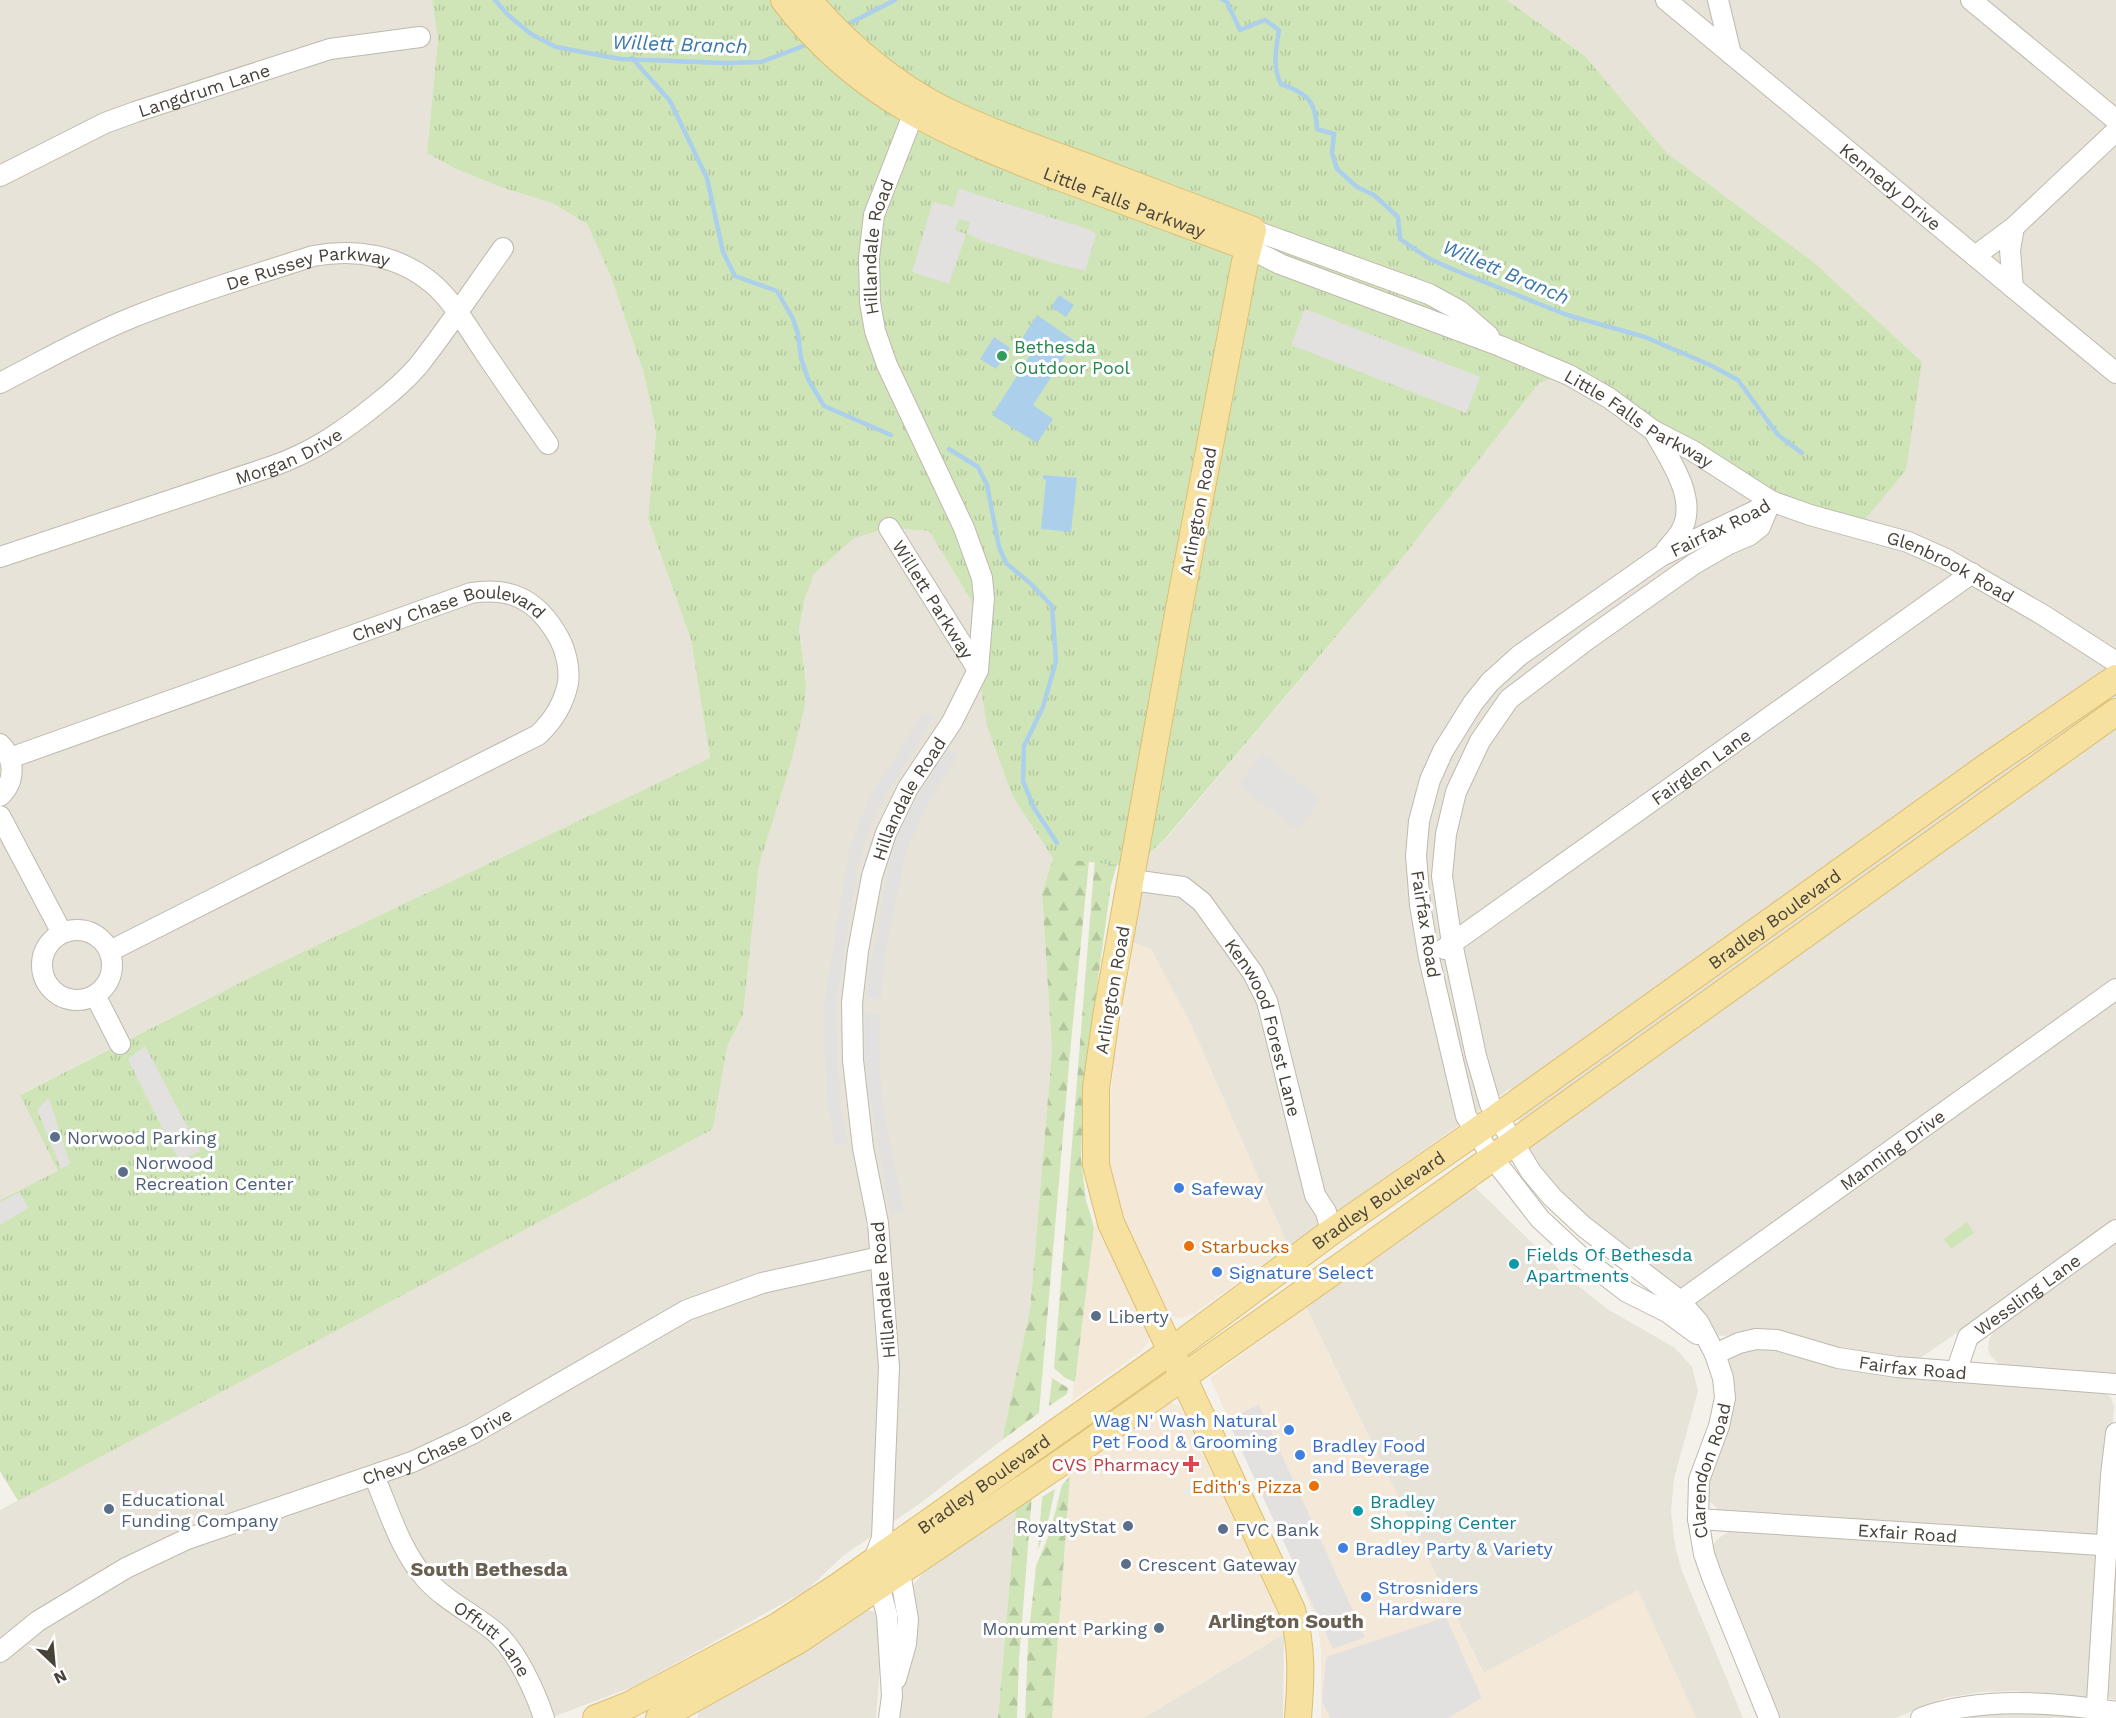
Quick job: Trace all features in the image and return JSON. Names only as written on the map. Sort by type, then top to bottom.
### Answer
[{"type":"main road","name":"Little Falls Parkway","points":[[784,0],[820,42],[856,74],[917,105],[959,117],[1250,238]]},
{"type":"main road","name":"Little Falls Parkway","points":[[808,0],[831,27],[917,105]]},
{"type":"main road","name":"Arlington Road","points":[[1250,238],[1108,1005],[1096,1088],[1096,1165],[1111,1223],[1292,1610],[1298,1629],[1301,1653],[1298,1718]]},
{"type":"main road","name":"Bradley Boulevard","points":[[596,1718],[628,1705],[776,1627],[873,1562],[889,1542],[1171,1351],[1329,1222],[1497,1117],[1989,765],[2116,678]]},
{"type":"main road","name":"Bradley Boulevard","points":[[659,1718],[686,1712],[890,1580],[1183,1377],[2116,711]]},
{"type":"street","name":"Kennedy Drive","points":[[1666,0],[2116,373]]},
{"type":"street","points":[[1719,0],[1731,54]]},
{"type":"street","points":[[1971,0],[2116,120]]},
{"type":"street","name":"Langdrum Lane","points":[[0,176],[105,123],[135,112],[330,49],[420,37]]},
{"type":"street","name":"Hillandale Road","points":[[890,1580],[889,1367],[878,1223],[863,1148],[853,1060],[852,1003],[858,951],[872,876],[886,832],[908,788],[951,722],[978,670],[983,620],[982,578],[964,528],[886,365],[875,331],[870,302],[869,258],[874,215],[917,105]]},
{"type":"street","points":[[1975,256],[2014,227],[2116,131]]},
{"type":"street","points":[[2013,288],[2010,250],[2014,227]]},
{"type":"street","name":"Little Falls Parkway","points":[[1250,238],[1429,294],[1460,311],[1500,346],[1569,375],[1609,398],[1654,431],[1693,451],[1771,501]]},
{"type":"street","name":"Morgan Drive","points":[[0,557],[273,466],[326,442],[356,422],[417,367],[504,248]]},
{"type":"street","name":"De Russey Parkway","points":[[0,383],[129,318],[313,256],[333,252],[356,252],[395,261],[414,270],[434,285],[457,312],[548,444]]},
{"type":"street","points":[[1654,431],[1684,491],[1686,507],[1682,530],[1661,556]]},
{"type":"street","name":"Fairfax Road","points":[[1674,1307],[1627,1292],[1580,1256],[1540,1220],[1492,1157],[1464,1112],[1420,905],[1417,845],[1419,821],[1430,780],[1443,751],[1473,703],[1490,682],[1520,655],[1661,556],[1771,501]]},
{"type":"street","name":"Fairfax Road","points":[[1771,501],[1760,527],[1750,536],[1727,545],[1694,564],[1509,699],[1480,741],[1465,769],[1450,811],[1442,876],[1452,944],[1476,1056],[1490,1104],[1531,1172],[1552,1197],[1674,1307],[1699,1323],[1715,1354],[1739,1343],[1756,1339],[1777,1340],[1838,1358],[1897,1367],[2116,1384]]},
{"type":"street","name":"Glenbrook Road","points":[[1771,501],[1810,515],[1908,542],[1946,559],[2080,638],[2116,662]]},
{"type":"street","name":"Willett Parkway","points":[[889,528],[978,670]]},
{"type":"street","name":"Fairglen Lane","points":[[1430,958],[1972,573]]},
{"type":"street","name":"Chevy Chase Boulevard","points":[[5,751],[471,593],[484,591],[502,593],[517,596],[535,605],[566,643],[568,681],[564,698],[550,723],[538,735],[110,951]]},
{"type":"street","points":[[1600,598],[1615,620]]},
{"type":"street","points":[[0,796],[11,776],[5,751]]},
{"type":"street","points":[[0,816],[62,933]]},
{"type":"street","name":"Kenwood Forest Lane","points":[[1132,880],[1183,887],[1209,910],[1253,973],[1267,1001],[1315,1195],[1329,1222]]},
{"type":"street","points":[[93,1002],[106,986],[111,975],[113,964],[110,951],[101,938],[92,932],[72,930],[62,933],[47,946],[42,964],[44,977],[52,989],[65,998],[93,1002],[120,1044]]},
{"type":"street","name":"Manning Drive","points":[[1674,1307],[2116,989]]},
{"type":"street","name":"Wessling Lane","points":[[1956,1372],[1968,1337],[2116,1230]]},
{"type":"street","name":"Chevy Chase Drive","points":[[0,1652],[38,1621],[126,1568],[187,1539],[412,1462],[472,1434],[687,1310],[762,1283],[880,1257]]},
{"type":"street","name":"Clarendon Road","points":[[1715,1354],[1723,1378],[1725,1398],[1719,1426],[1699,1480],[1698,1519],[1709,1569],[1769,1718]]},
{"type":"street","points":[[2096,1713],[2112,1545],[2111,1474],[2116,1433]]},
{"type":"street","name":"Offutt Lane","points":[[374,1476],[406,1550],[423,1576],[436,1589],[496,1633],[517,1660],[537,1697],[544,1718]]},
{"type":"street","name":"Exfair Road","points":[[1698,1519],[2112,1545]]},
{"type":"street","points":[[873,1562],[890,1580],[887,1616],[892,1696],[889,1718]]},
{"type":"street","points":[[1921,1718],[1942,1710],[2001,1702],[2096,1713],[2116,1712]]},
{"type":"shaded area","points":[[0,0],[432,0],[438,39],[427,153],[454,168],[500,187],[552,203],[587,224],[611,277],[644,374],[656,431],[648,519],[691,640],[710,758],[265,970],[21,1094],[59,1171],[0,1200]]},
{"type":"shaded area","points":[[1507,0],[2116,0],[2116,1378],[2002,1367],[1990,1355],[1988,1348],[1989,1340],[1997,1326],[2003,1301],[1916,1361],[1859,1354],[1759,1331],[1714,1335],[1563,1200],[1528,1156],[1511,1088],[1288,1246],[1192,1027],[1151,949],[1120,938],[1135,867],[1166,839],[1395,567],[1540,382],[1569,375],[1811,260],[1667,153],[1585,56]]},
{"type":"shaded area","points":[[959,189],[1088,229],[1096,234],[1085,271],[982,241],[967,233],[970,222],[959,219],[955,230],[966,234],[949,284],[912,272],[933,202],[953,207]]},
{"type":"shaded area","points":[[1305,309],[1480,377],[1466,413],[1291,345]]},
{"type":"shaded area","points":[[889,528],[929,531],[983,620],[1036,830],[1053,858],[1042,893],[1052,1050],[1030,1310],[1002,1440],[918,1505],[844,1555],[807,1590],[635,1686],[550,1718],[0,1718],[0,1510],[713,1129],[727,1047],[743,1015],[759,865],[789,770],[805,706],[806,683],[799,630],[804,601],[814,574],[854,538]]},
{"type":"shaded area","points":[[924,712],[934,717],[875,817],[858,867],[836,1002],[841,1110],[848,1144],[835,1146],[827,1097],[823,1010],[849,851],[869,798]]},
{"type":"shaded area","points":[[947,749],[958,756],[929,800],[906,852],[885,955],[881,999],[867,998],[890,859],[910,809]]},
{"type":"shaded area","points":[[1262,754],[1321,799],[1298,830],[1238,785]]},
{"type":"shaded area","points":[[1134,943],[1151,949],[1192,1027],[1288,1246],[1194,1314],[1181,1318],[1172,1316],[1167,1310],[1124,1219],[1112,1182],[1109,1161],[1108,1130],[1114,1057]]},
{"type":"shaded area","points":[[865,1014],[880,1014],[882,1101],[904,1212],[891,1215],[868,1087]]},
{"type":"shaded area","points":[[145,1046],[200,1151],[179,1161],[128,1059]]},
{"type":"shaded area","name":"Norwood Parking","points":[[49,1098],[70,1164],[61,1169],[37,1109]]},
{"type":"shaded area","points":[[1474,1186],[1568,1278],[1609,1310],[1675,1348],[1692,1367],[1698,1391],[1674,1479],[1671,1511],[1675,1546],[1682,1571],[1743,1718],[1696,1718],[1638,1591],[1484,1674],[1306,1307]]},
{"type":"shaded area","points":[[20,1192],[28,1208],[0,1225],[0,1202]]},
{"type":"shaded area","points":[[1098,1211],[1150,1338],[1140,1352],[1072,1401],[1091,1244]]},
{"type":"shaded area","points":[[1306,1307],[1483,1673],[1638,1590],[1696,1718],[1321,1718],[1321,1650],[1318,1627],[1293,1561],[1210,1378]]},
{"type":"shaded area","points":[[1759,1345],[2106,1393],[2114,1406],[2103,1531],[2097,1536],[1721,1512],[1707,1499],[1726,1361],[1728,1357]]},
{"type":"shaded area","points":[[1168,1402],[1178,1405],[1181,1409],[1269,1592],[1284,1634],[1143,1718],[1052,1718],[1070,1468]]},
{"type":"shaded area","points":[[1259,1405],[1365,1637],[1333,1649],[1227,1419]]},
{"type":"shaded area","points":[[1016,1507],[998,1718],[900,1718],[910,1594],[913,1585],[924,1572]]},
{"type":"shaded area","points":[[1732,1530],[2093,1553],[2097,1557],[2089,1696],[2078,1699],[2017,1691],[1981,1692],[1945,1698],[1895,1718],[1778,1718],[1711,1548],[1717,1539]]},
{"type":"shaded area","points":[[2116,1561],[2116,1700],[2110,1699],[2104,1689]]},
{"type":"shaded area","points":[[866,1610],[878,1612],[883,1628],[876,1718],[698,1718],[698,1712],[703,1705]]},
{"type":"shaded area","points":[[1446,1617],[1482,1698],[1448,1718],[1330,1718],[1322,1701],[1326,1657]]},
{"type":"shaded area","points":[[1284,1634],[1283,1718],[1143,1718]]},
{"type":"shaded area","points":[[2000,1709],[2082,1714],[2089,1718],[1937,1718]]},
{"type":"green space","points":[[432,0],[1507,0],[1585,56],[1667,153],[1811,260],[1922,362],[1906,470],[1858,528],[1771,501],[1569,375],[1540,382],[1395,567],[1165,839],[1135,867],[1053,858],[1013,797],[987,726],[978,670],[983,620],[929,531],[889,528],[854,538],[814,574],[804,601],[799,630],[806,683],[805,706],[789,770],[759,865],[743,1015],[727,1047],[713,1129],[18,1501],[0,1471],[0,1200],[58,1171],[20,1095],[265,970],[710,758],[691,640],[648,519],[656,431],[644,374],[611,277],[587,224],[552,203],[500,187],[454,168],[427,153],[438,39]]},
{"type":"green space","points":[[1123,589],[1125,837],[1111,885],[1087,1059],[1081,1159],[1086,1200],[1094,1227],[1075,1382],[1065,1378],[1054,1368],[1093,881]]},
{"type":"green space","points":[[1116,591],[1071,1042],[1039,1413],[1002,1440],[1030,1310],[1052,1050],[1042,893],[1053,858],[1036,830],[984,598]]},
{"type":"green space","points":[[1967,1222],[1974,1233],[1951,1249],[1944,1239]]},
{"type":"green space","points":[[1052,1378],[1068,1388],[1067,1394],[1049,1406]]},
{"type":"green space","points":[[1070,1476],[1052,1718],[1025,1718],[1028,1642],[1036,1566],[1050,1532],[1062,1485]]},
{"type":"green space","points":[[1055,1489],[1048,1521],[1038,1550],[1042,1497]]},
{"type":"green space","points":[[1032,1495],[1019,1660],[1017,1718],[998,1718],[1016,1507]]},
{"type":"water","points":[[1059,295],[1074,305],[1066,317],[1051,307]]},
{"type":"water","points":[[1037,315],[1075,341],[1033,405],[1053,419],[1037,443],[992,415],[1034,349],[1021,340]]},
{"type":"water","points":[[994,337],[1010,348],[996,369],[980,359]]},
{"type":"water","points":[[1043,475],[1077,478],[1071,532],[1041,529],[1046,480],[1043,479]]},
{"type":"waterway","name":"Willett Branch","points":[[495,0],[508,15],[531,34],[556,47],[620,59],[761,62],[806,45]]},
{"type":"waterway","name":"Willett Branch","points":[[852,22],[895,0]]},
{"type":"waterway","name":"Willett Branch","points":[[1223,0],[1227,2],[1240,30],[1265,20],[1279,30],[1276,64],[1281,84],[1308,99],[1315,111],[1317,129],[1334,134],[1332,153],[1337,169],[1357,187],[1374,195],[1398,217],[1400,239],[1428,258],[1452,269],[1567,315],[1645,337],[1710,365],[1738,380],[1778,435],[1802,453]]},
{"type":"waterway","points":[[632,58],[670,101],[707,178],[723,252],[735,276],[777,291],[793,319],[808,379],[824,406],[891,435]]},
{"type":"waterway","points":[[949,449],[978,467],[987,485],[999,547],[1006,563],[1052,606],[1056,661],[1043,707],[1024,746],[1023,781],[1034,808],[1057,843]]},
{"type":"place","name":"Bethesda Outdoor Pool","points":[[1002,356]]},
{"type":"place","name":"Norwood Parking","points":[[55,1137]]},
{"type":"place","name":"Norwood Recreation Center","points":[[123,1172]]},
{"type":"place","name":"Safeway","points":[[1179,1188]]},
{"type":"place","name":"Starbucks","points":[[1189,1246]]},
{"type":"place","name":"Fields Of Bethesda Apartments","points":[[1514,1264]]},
{"type":"place","name":"Signature Select","points":[[1217,1272]]},
{"type":"place","name":"Liberty","points":[[1096,1316]]},
{"type":"place","name":"Wag N' Wash Natural Pet Food & Grooming","points":[[1289,1430]]},
{"type":"place","name":"Bradley Food and Beverage","points":[[1300,1455]]},
{"type":"place","name":"CVS Pharmacy","points":[[1191,1464]]},
{"type":"place","name":"Edith's Pizza","points":[[1314,1486]]},
{"type":"place","name":"Educational Funding Company","points":[[109,1509]]},
{"type":"place","name":"Bradley Shopping Center","points":[[1358,1511]]},
{"type":"place","name":"RoyaltyStat","points":[[1128,1526]]},
{"type":"place","name":"FVC Bank","points":[[1223,1529]]},
{"type":"place","name":"Bradley Party & Variety","points":[[1343,1548]]},
{"type":"place","name":"Crescent Gateway","points":[[1126,1564]]},
{"type":"place","name":"Strosniders Hardware","points":[[1366,1597]]},
{"type":"place","name":"Monument Parking","points":[[1159,1628]]},
{"type":"district","name":"South Bethesda","points":[[489,1569]]},
{"type":"district","name":"Arlington South","points":[[1286,1621]]}]
